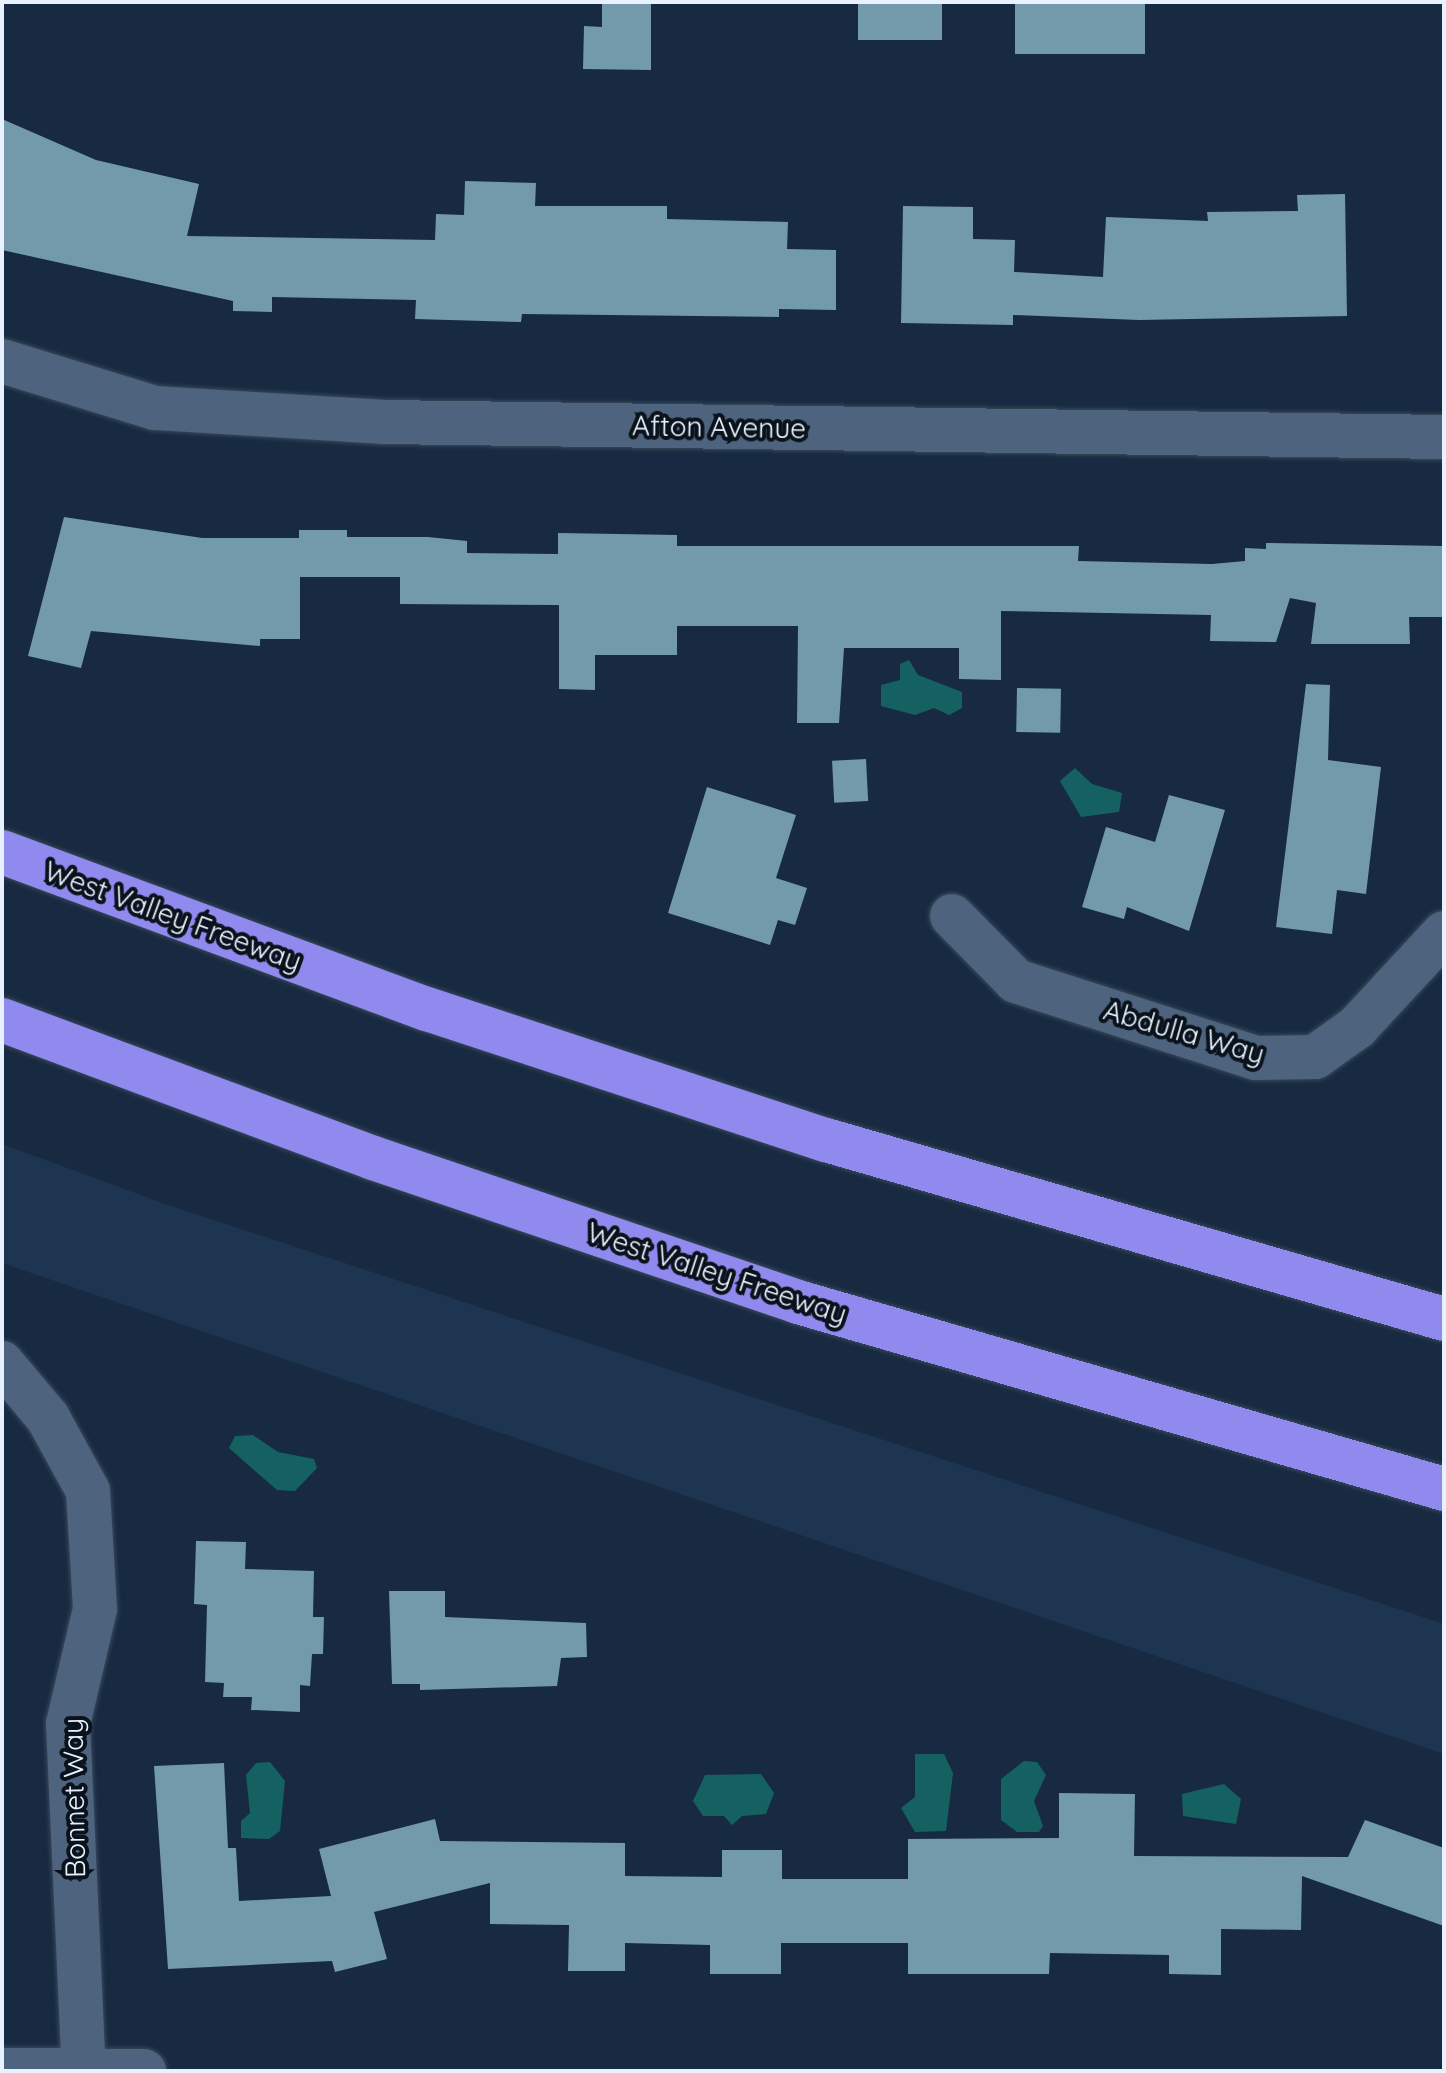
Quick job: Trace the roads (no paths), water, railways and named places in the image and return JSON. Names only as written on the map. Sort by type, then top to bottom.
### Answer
[{"type":"highway","name":"West Valley Freeway","points":[[2,852],[427,1009],[826,1140],[1444,1319]]},
{"type":"highway","name":"West Valley Freeway","points":[[2,1020],[373,1158],[798,1302],[1444,1489]]},
{"type":"street","name":"Afton Avenue","points":[[2,361],[155,408],[384,422],[1444,437]]},
{"type":"street","name":"Abdulla Way","points":[[952,916],[1016,981],[1256,1058],[1315,1057],[1357,1027],[1444,933]]},
{"type":"street","name":"Bonnet Way","points":[[2,1363],[48,1418],[88,1491],[95,1609],[68,1724],[84,2070]]},
{"type":"street","points":[[2,2070],[144,2071]]}]
